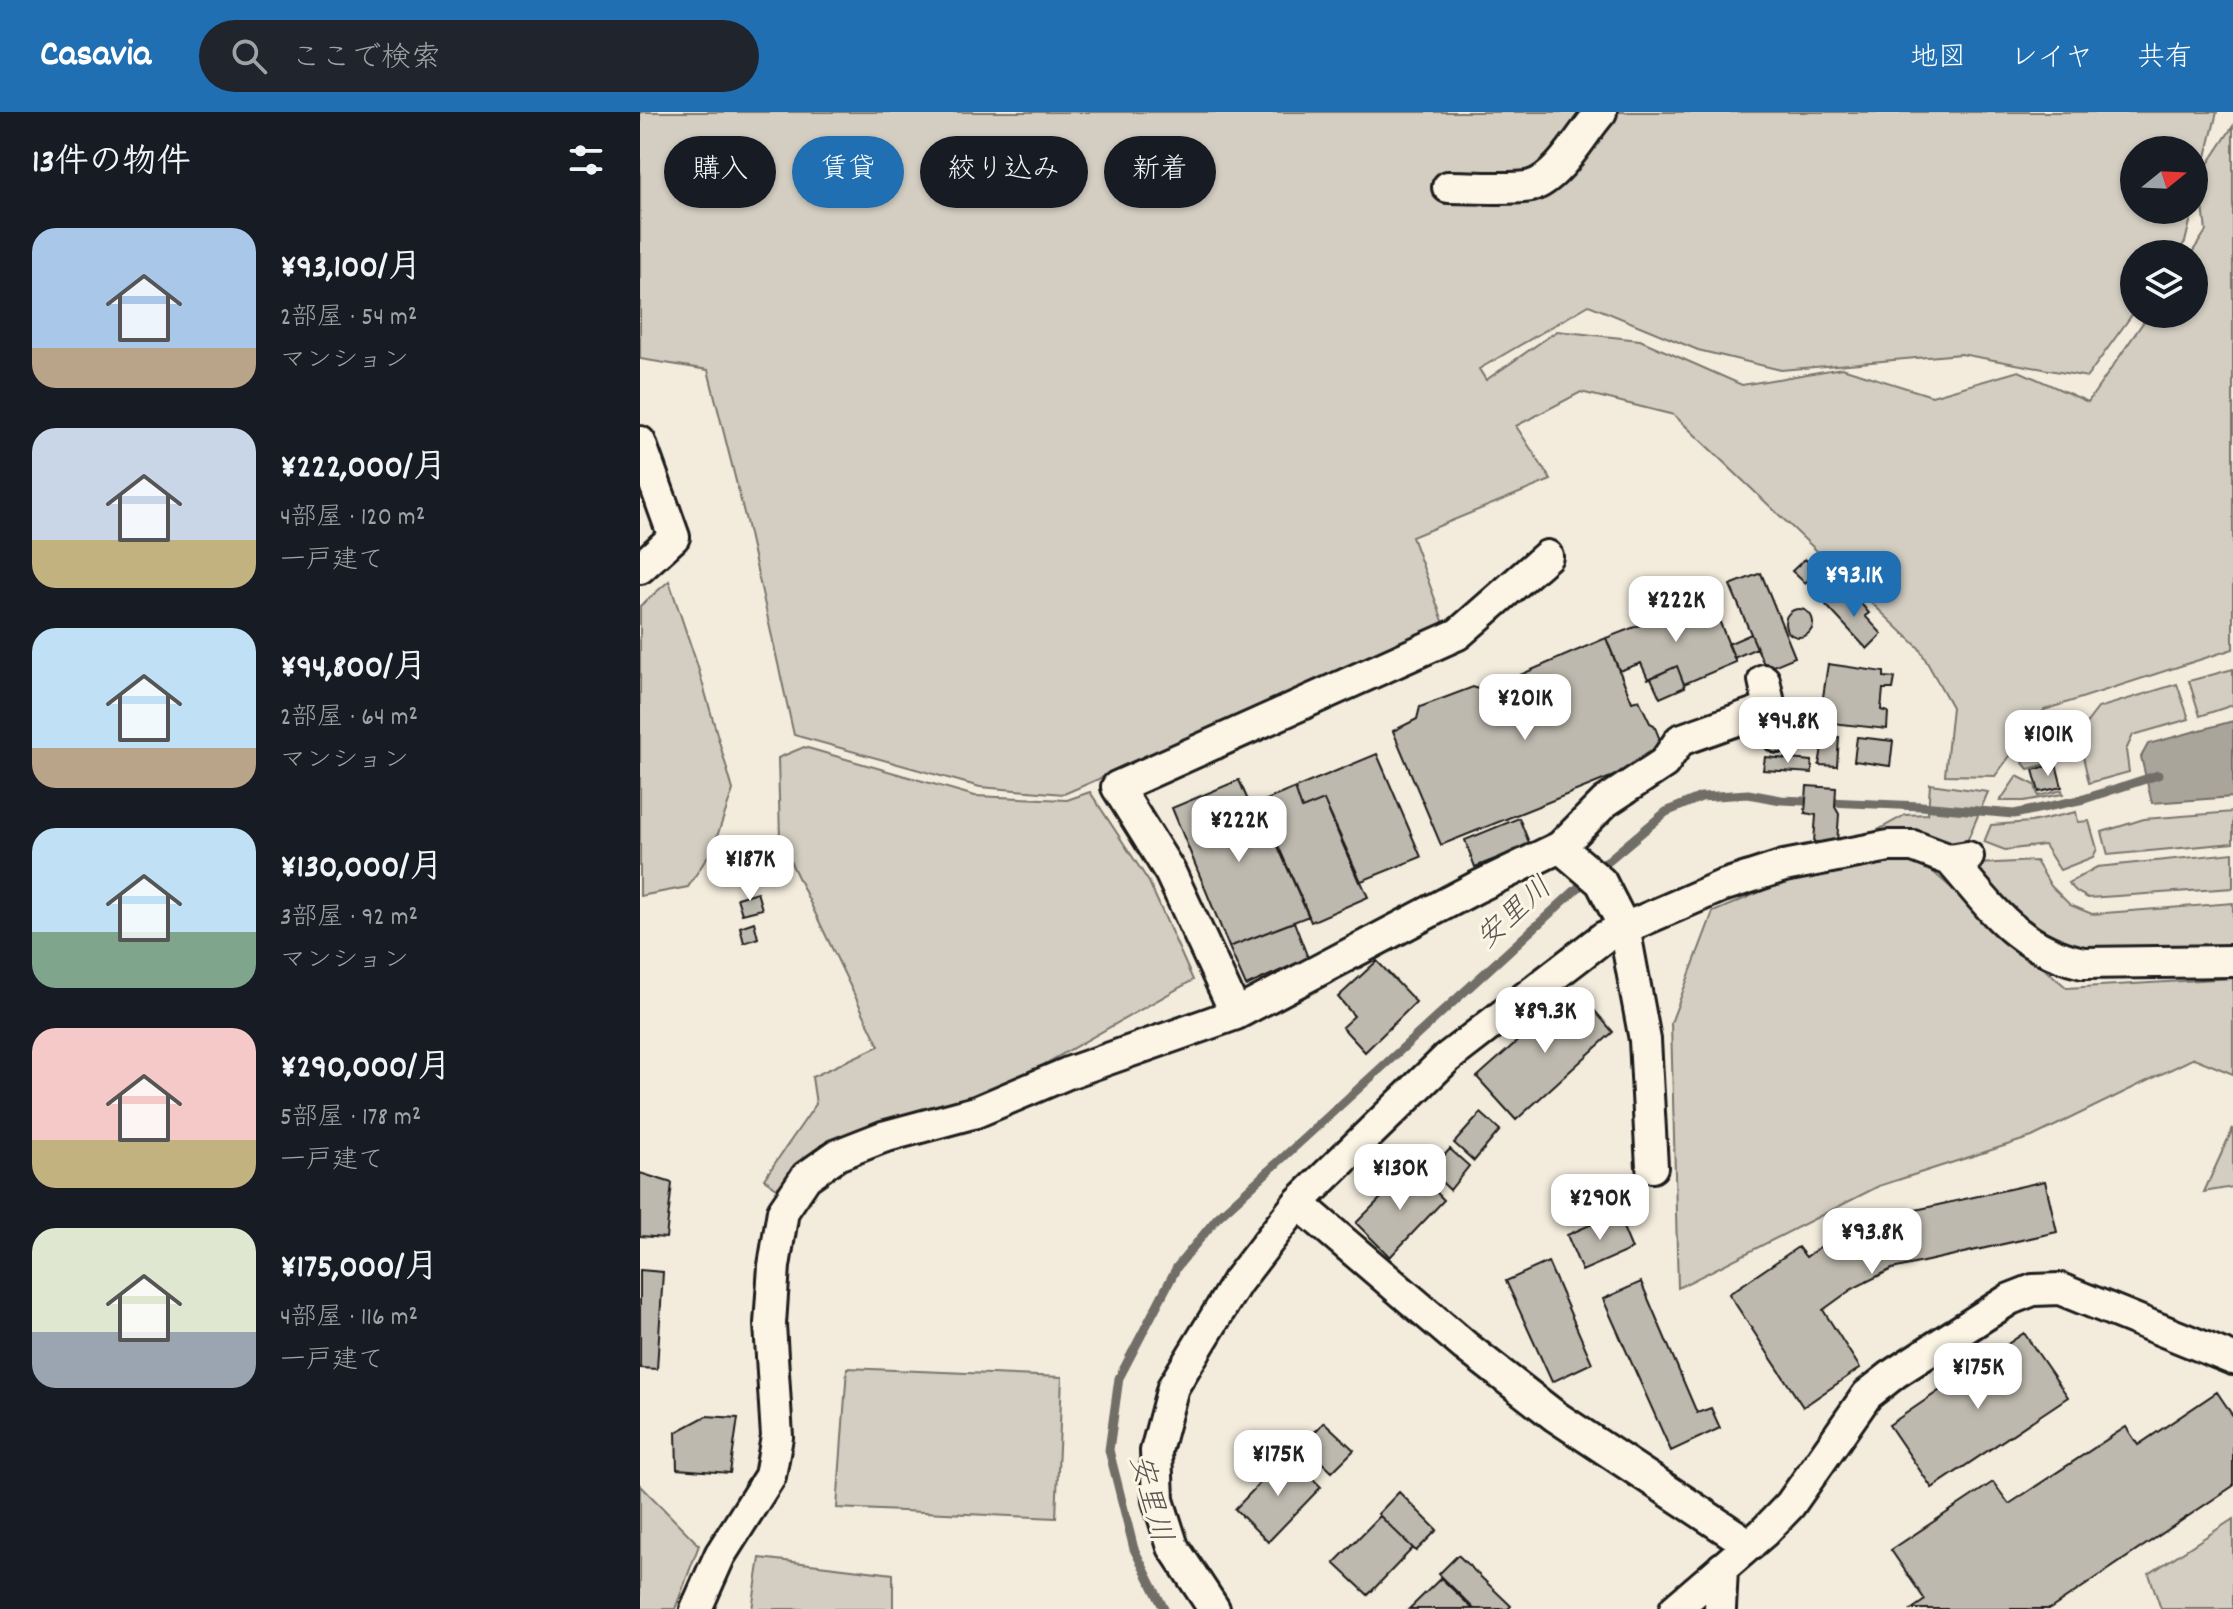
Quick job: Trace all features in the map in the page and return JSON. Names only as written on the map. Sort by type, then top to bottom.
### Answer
[{"type":"street","points":[[1448,187],[1532,186],[1548,177],[1561,164],[1601,112]]},
{"type":"street","points":[[640,442],[674,537],[640,568]]},
{"type":"street","points":[[1236,1014],[1170,872],[1117,787],[1458,634],[1547,556]]},
{"type":"street","points":[[696,1609],[720,1555],[770,1476],[777,1437],[770,1324],[774,1266],[783,1211],[806,1177],[837,1155],[860,1146],[976,1112],[1068,1073],[1236,1014],[1475,888],[1568,854],[1605,802],[1664,763],[1680,740],[1767,694],[1778,737]]},
{"type":"street","points":[[1214,1609],[1173,1547],[1158,1500],[1156,1451],[1173,1387],[1237,1282],[1298,1203],[1447,1058],[1604,937],[1722,886],[1784,866],[1889,846],[1913,846],[1959,858],[2009,928],[2058,957],[2083,963],[2233,961]]},
{"type":"street","points":[[1568,854],[1601,882],[1624,927],[1645,1040],[1652,1167]]},
{"type":"street","points":[[1298,1203],[1465,1346],[1555,1416],[1750,1545]]},
{"type":"street","points":[[1675,1609],[1750,1545],[1790,1505],[1867,1395],[1895,1373],[2010,1299],[2033,1290],[2060,1289],[2233,1359]]},
{"type":"street","points":[[1720,1609],[1722,1568]]},
{"type":"shaded area","points":[[640,112],[2217,112],[2208,149],[2208,136],[2120,136],[2120,224],[2190,224],[2186,240],[2120,240],[2120,328],[2122,328],[2087,377],[1961,354],[1781,370],[1698,350],[1589,305],[1479,369],[1486,380],[1557,331],[1640,340],[1742,385],[1842,368],[1932,396],[2019,371],[2088,402],[2139,328],[2208,328],[2208,240],[2200,240],[2206,231],[2205,224],[2208,224],[2208,164],[2233,126],[2233,649],[2044,710],[1995,776],[1945,775],[1952,707],[1919,648],[1674,415],[1581,392],[1516,426],[1551,480],[1412,537],[1446,629],[1064,794],[980,787],[794,735],[708,370],[640,359]]},
{"type":"shaded area","points":[[669,581],[697,664],[733,790],[713,848],[688,887],[640,896],[640,606]]},
{"type":"shaded area","points":[[2233,669],[2233,705],[2200,716],[2189,681]]},
{"type":"shaded area","points":[[2177,684],[2189,719],[2133,735],[2126,750],[2129,772],[2089,783],[2078,734],[2098,708]]},
{"type":"shaded area","points":[[2233,721],[2233,797],[2152,803],[2141,757],[2148,744]]},
{"type":"shaded area","points":[[2051,726],[2059,761],[2028,769],[2023,763]]},
{"type":"shaded area","points":[[804,747],[975,796],[1067,800],[1090,792],[1149,882],[1193,980],[1043,1065],[936,1113],[828,1140],[777,1188],[764,1179],[816,1104],[812,1077],[879,1046],[780,840],[778,758]]},
{"type":"shaded area","points":[[2017,776],[2035,785],[2038,796],[2062,790],[2063,794],[2024,801],[2000,801]]},
{"type":"shaded area","points":[[1930,784],[1988,792],[1965,846],[1860,840],[1905,815],[1928,814]]},
{"type":"shaded area","points":[[2076,812],[2078,822],[2089,821],[2097,849],[2093,857],[2060,870],[2044,845],[2005,850],[1984,842],[1991,825],[2031,822]]},
{"type":"shaded area","points":[[2233,812],[2233,843],[2108,855],[2102,832],[2144,819]]},
{"type":"shaded area","points":[[1892,852],[1932,871],[2067,988],[2233,978],[2233,1074],[2194,1058],[2032,1137],[1879,1186],[1678,1288],[1671,1023],[1713,912],[1779,884]]},
{"type":"shaded area","points":[[2233,853],[2233,888],[2088,898],[2068,883],[2097,867]]},
{"type":"shaded area","points":[[2036,861],[2051,886],[2070,905],[2092,914],[2233,903],[2233,954],[2090,956],[2042,943],[1976,872],[1977,864]]},
{"type":"shaded area","points":[[2233,1128],[2233,1187],[2204,1192]]},
{"type":"shaded area","points":[[847,1368],[1062,1377],[1056,1518],[837,1508]]},
{"type":"shaded area","points":[[640,1485],[699,1545],[675,1609],[640,1609]]},
{"type":"shaded area","points":[[2233,1519],[2233,1609],[2161,1609],[2149,1574]]},
{"type":"shaded area","points":[[760,1558],[893,1574],[893,1609],[752,1609]]},
{"type":"building","points":[[1805,559],[1817,571],[1805,583],[1792,571]]},
{"type":"building","points":[[1761,573],[1795,657],[1766,669],[1730,585]]},
{"type":"building","points":[[1825,574],[1836,585],[1825,595],[1815,583]]},
{"type":"building","points":[[1841,590],[1853,603],[1858,600],[1869,613],[1865,616],[1882,634],[1867,649],[1826,605]]},
{"type":"building","points":[[1710,598],[1736,662],[1684,684],[1677,666],[1648,679],[1641,663],[1619,671],[1606,638]]},
{"type":"building","points":[[1799,609],[1809,613],[1813,623],[1809,633],[1799,637],[1789,633],[1785,623],[1789,613]]},
{"type":"building","points":[[1751,634],[1757,648],[1734,658],[1728,644]]},
{"type":"building","points":[[1606,638],[1632,702],[1639,700],[1664,750],[1656,759],[1441,845],[1393,731],[1417,719],[1420,707],[1473,687],[1483,691]]},
{"type":"building","points":[[1828,664],[1884,672],[1884,677],[1895,678],[1893,689],[1883,689],[1881,710],[1888,712],[1887,729],[1832,723],[1830,737],[1839,737],[1837,766],[1819,765],[1824,736],[1805,733],[1807,716],[1820,717]]},
{"type":"building","points":[[1677,666],[1685,687],[1660,698],[1651,678]]},
{"type":"building","points":[[1857,737],[1893,741],[1890,766],[1854,761]]},
{"type":"building","points":[[1377,754],[1421,857],[1359,882],[1324,800],[1302,809],[1295,788]]},
{"type":"building","points":[[1765,757],[1812,761],[1812,773],[1763,770]]},
{"type":"building","points":[[2056,764],[2062,787],[2039,792],[2033,770]]},
{"type":"building","points":[[1239,780],[1253,812],[1262,809],[1309,916],[1229,947],[1172,808]]},
{"type":"building","points":[[1807,786],[1836,788],[1835,807],[1839,814],[1837,843],[1814,842],[1816,815],[1805,813]]},
{"type":"building","points":[[1295,788],[1302,809],[1324,800],[1368,897],[1311,922],[1259,803]]},
{"type":"building","points":[[1519,818],[1530,845],[1475,867],[1465,840]]},
{"type":"building","points":[[757,892],[762,909],[742,914],[737,898]]},
{"type":"building","points":[[754,922],[758,938],[744,943],[740,927]]},
{"type":"building","points":[[1294,922],[1308,958],[1246,986],[1229,947]]},
{"type":"building","points":[[1377,961],[1416,1002],[1365,1052],[1342,1027],[1354,1016],[1338,997]]},
{"type":"building","points":[[1576,989],[1613,1032],[1516,1120],[1477,1077]]},
{"type":"building","points":[[1481,1113],[1500,1130],[1474,1161],[1454,1143]]},
{"type":"building","points":[[1450,1149],[1469,1166],[1450,1190],[1430,1171]]},
{"type":"building","points":[[1412,1167],[1444,1200],[1390,1257],[1356,1223]]},
{"type":"building","points":[[640,1173],[672,1183],[666,1238],[640,1236]]},
{"type":"building","points":[[2045,1181],[2057,1232],[1892,1269],[1852,1289],[1823,1310],[1860,1368],[1803,1407],[1729,1294],[1798,1247],[1806,1257],[1825,1243],[1871,1220]]},
{"type":"building","points":[[1617,1213],[1632,1249],[1582,1271],[1567,1235]]},
{"type":"building","points":[[1548,1262],[1592,1363],[1552,1382],[1506,1281]]},
{"type":"building","points":[[640,1270],[663,1272],[657,1369],[640,1368]]},
{"type":"building","points":[[1641,1282],[1697,1413],[1711,1408],[1720,1428],[1671,1451],[1603,1299]]},
{"type":"building","points":[[2024,1333],[2068,1397],[1932,1488],[1889,1425]]},
{"type":"building","points":[[2217,1392],[2233,1416],[2233,1486],[2050,1609],[1912,1609],[1925,1600],[1891,1550],[1993,1482],[2009,1504],[2126,1427],[2138,1445]]},
{"type":"building","points":[[706,1416],[738,1418],[730,1473],[677,1469],[676,1432]]},
{"type":"building","points":[[1324,1422],[1354,1450],[1332,1472],[1303,1445]]},
{"type":"building","points":[[1288,1454],[1321,1487],[1268,1542],[1235,1509]]},
{"type":"building","points":[[1399,1492],[1437,1530],[1416,1551],[1378,1514]]},
{"type":"building","points":[[1380,1516],[1413,1548],[1368,1595],[1334,1563]]},
{"type":"building","points":[[1458,1555],[1511,1606],[1508,1609],[1474,1609],[1439,1574]]},
{"type":"building","points":[[1441,1578],[1473,1609],[1409,1609]]},
{"type":"waterway","name":"安里川","points":[[1164,1609],[1134,1549],[1109,1450],[1119,1378],[1177,1267],[1217,1218],[1604,864],[1666,812],[1701,797],[1748,794],[1781,800],[1921,806],[2014,814],[2084,799],[2158,775]]}]
